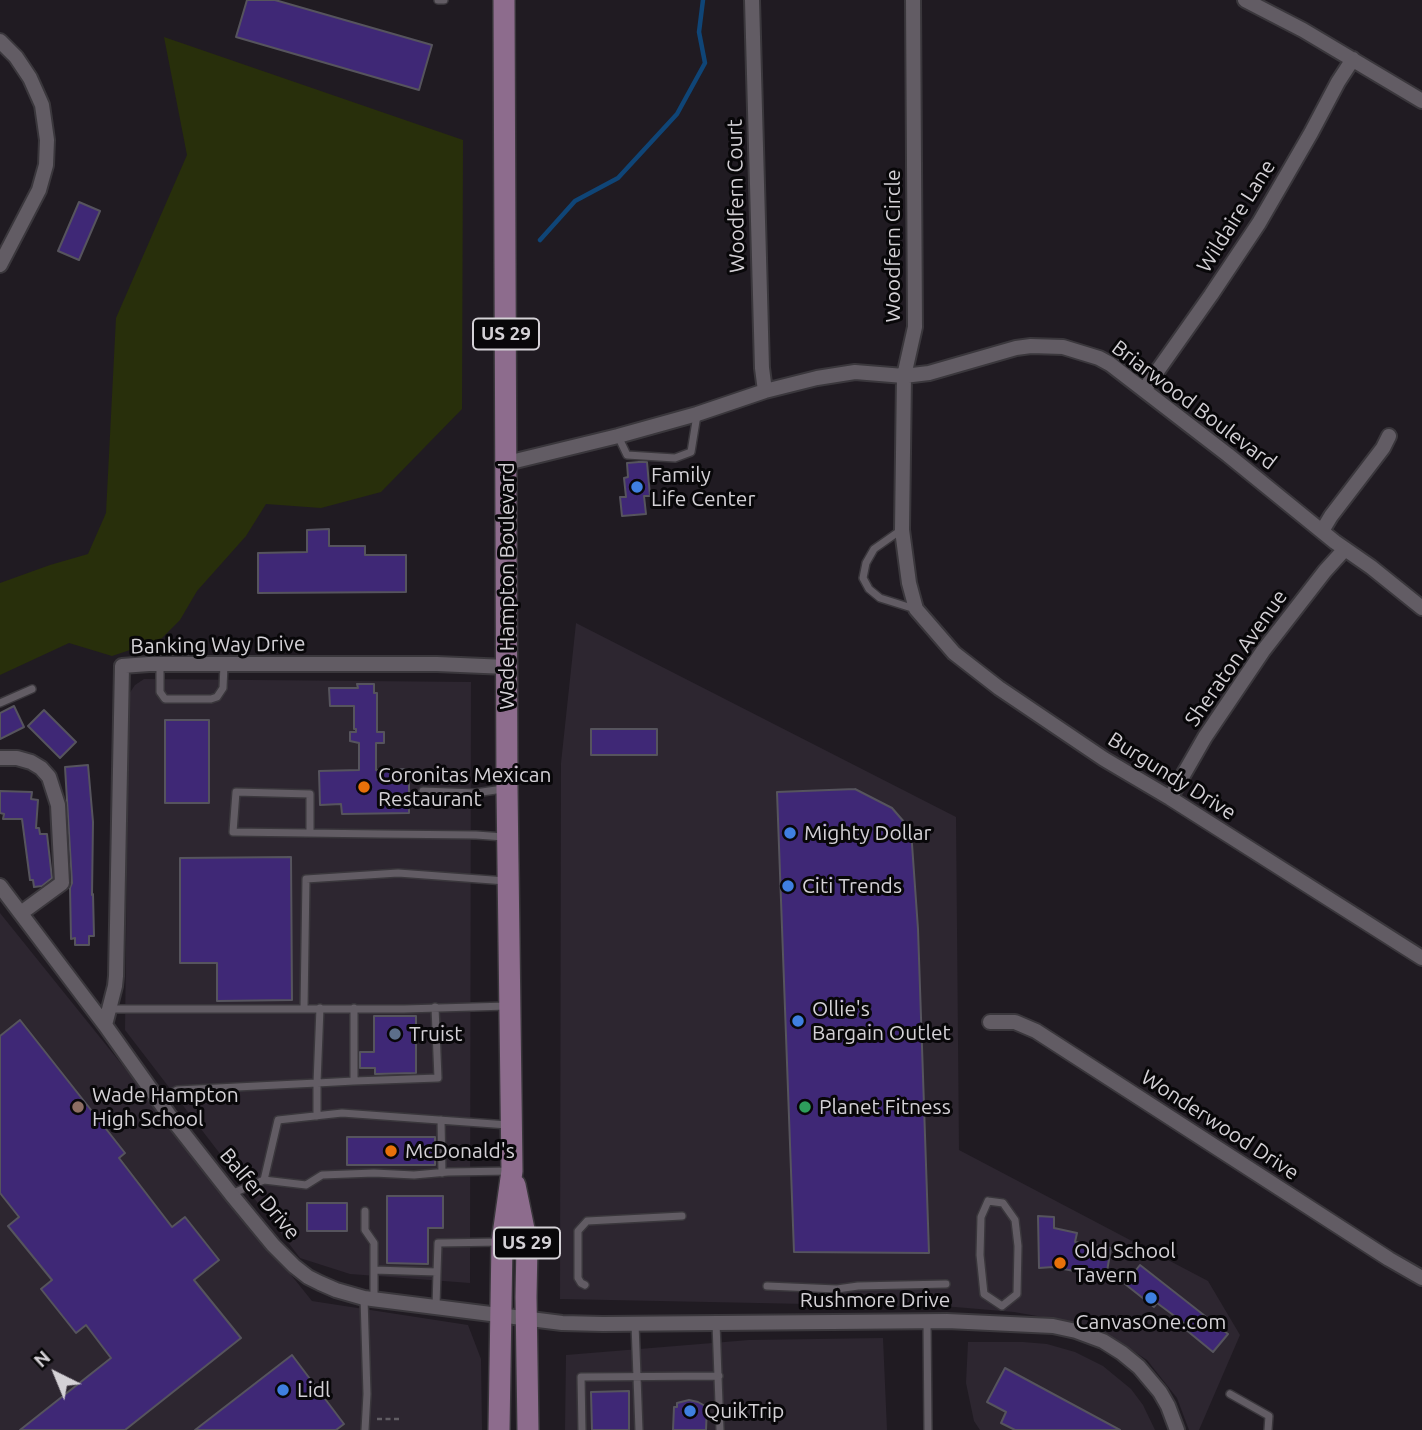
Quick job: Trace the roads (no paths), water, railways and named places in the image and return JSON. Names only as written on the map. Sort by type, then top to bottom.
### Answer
[{"type":"main road","name":"Wade Hampton Boulevard","points":[[499,1430],[502,1242],[512,1171],[507,788],[504,0]]},
{"type":"main road","name":"Wade Hampton Boulevard","points":[[512,1171],[527,1244],[528,1430]]},
{"type":"street","name":"Woodfern Court","points":[[752,0],[762,368],[765,391]]},
{"type":"street","name":"Woodfern Circle","points":[[904,376],[915,327],[913,0]]},
{"type":"street","points":[[1245,0],[1303,30],[1422,101]]},
{"type":"street","points":[[0,41],[16,57],[30,78],[42,105],[47,140],[46,165],[39,190],[0,265]]},
{"type":"street","name":"Wildaire Lane","points":[[1144,390],[1212,295],[1259,223],[1353,59]]},
{"type":"street","name":"Briarwood Boulevard","points":[[904,376],[929,373],[1016,348],[1048,345],[1073,349],[1099,358],[1236,460],[1322,531],[1422,607]]},
{"type":"street","points":[[507,463],[618,436],[817,378],[855,372],[904,376]]},
{"type":"street","name":"Burgundy Drive","points":[[904,376],[902,530],[909,583],[916,610],[954,653],[1104,759],[1422,958]]},
{"type":"street","points":[[1322,531],[1389,436]]},
{"type":"street","name":"Sheraton Avenue","points":[[1170,798],[1205,737],[1263,651],[1345,549]]},
{"type":"street","name":"Banking Way Drive","points":[[105,1025],[116,976],[122,666],[437,664],[507,667]]},
{"type":"street","points":[[0,758],[17,758],[41,768],[49,777],[58,805],[62,883],[21,913]]},
{"type":"street","name":"Balfer Drive","points":[[0,886],[159,1101],[272,1245],[294,1266],[308,1277],[336,1290],[369,1298],[527,1317]]},
{"type":"street","name":"Wonderwood Drive","points":[[990,1022],[1015,1022],[1036,1031],[1422,1278]]},
{"type":"street","name":"Rushmore Drive","points":[[527,1317],[562,1323],[927,1321],[1053,1326],[1092,1336],[1139,1367],[1168,1406],[1177,1430]]},
{"type":"lane","points":[[438,0],[444,0]]},
{"type":"lane","points":[[618,436],[627,455],[675,457],[691,452],[697,414]]},
{"type":"lane","points":[[902,530],[874,549],[866,563],[863,578],[869,589],[880,598],[916,610]]},
{"type":"lane","points":[[160,664],[160,692],[165,699],[218,697],[223,688],[224,665]]},
{"type":"lane","points":[[0,703],[32,689]]},
{"type":"lane","points":[[423,791],[475,793],[507,788]]},
{"type":"lane","points":[[310,833],[310,794],[236,792],[233,832],[310,833],[476,835],[508,838]]},
{"type":"lane","points":[[304,1008],[306,879],[398,873],[508,881]]},
{"type":"lane","points":[[109,1009],[509,1006]]},
{"type":"lane","points":[[159,1101],[177,1090],[438,1077],[435,1007]]},
{"type":"lane","points":[[317,1116],[320,1008]]},
{"type":"lane","points":[[354,1008],[354,1081]]},
{"type":"lane","points":[[264,1180],[278,1119],[342,1113],[511,1126]]},
{"type":"lane","points":[[442,1120],[442,1173]]},
{"type":"lane","points":[[231,1194],[264,1180],[306,1185],[322,1175],[512,1171]]},
{"type":"lane","points":[[1002,1306],[1017,1294],[1018,1247],[1015,1220],[1003,1203],[988,1201],[981,1217],[984,1294],[1002,1306],[1004,1323]]},
{"type":"lane","points":[[365,1211],[365,1230],[374,1243],[374,1270],[369,1298],[365,1430]]},
{"type":"lane","points":[[585,1285],[579,1278],[578,1231],[587,1221],[682,1216]]},
{"type":"lane","points":[[436,1306],[438,1243],[502,1242]]},
{"type":"lane","points":[[374,1270],[437,1272]]},
{"type":"lane","points":[[767,1286],[837,1289],[946,1284]]},
{"type":"lane","points":[[927,1321],[928,1430]]},
{"type":"lane","points":[[716,1322],[720,1430]]},
{"type":"lane","points":[[635,1324],[639,1430]]},
{"type":"lane","points":[[582,1430],[581,1377],[719,1376]]},
{"type":"lane","points":[[1230,1394],[1269,1416],[1268,1430]]},
{"type":"waterway","points":[[540,240],[575,201],[618,178],[677,114],[705,63],[699,32],[703,0]]},
{"type":"place","name":"Family Life Center","points":[[637,487]]},
{"type":"place","name":"Coronitas Mexican Restaurant","points":[[364,787]]},
{"type":"place","name":"Mighty Dollar","points":[[790,833]]},
{"type":"place","name":"Citi Trends","points":[[788,886]]},
{"type":"place","name":"Ollie's Bargain Outlet","points":[[798,1021]]},
{"type":"place","name":"Truist","points":[[395,1034]]},
{"type":"place","name":"Wade Hampton High School","points":[[78,1107]]},
{"type":"place","name":"Planet Fitness","points":[[805,1107]]},
{"type":"place","name":"McDonald's","points":[[391,1151]]},
{"type":"place","name":"Old School Tavern","points":[[1060,1263]]},
{"type":"place","name":"CanvasOne.com","points":[[1151,1298]]},
{"type":"place","name":"Lidl","points":[[283,1390]]},
{"type":"place","name":"QuikTrip","points":[[690,1411]]}]
